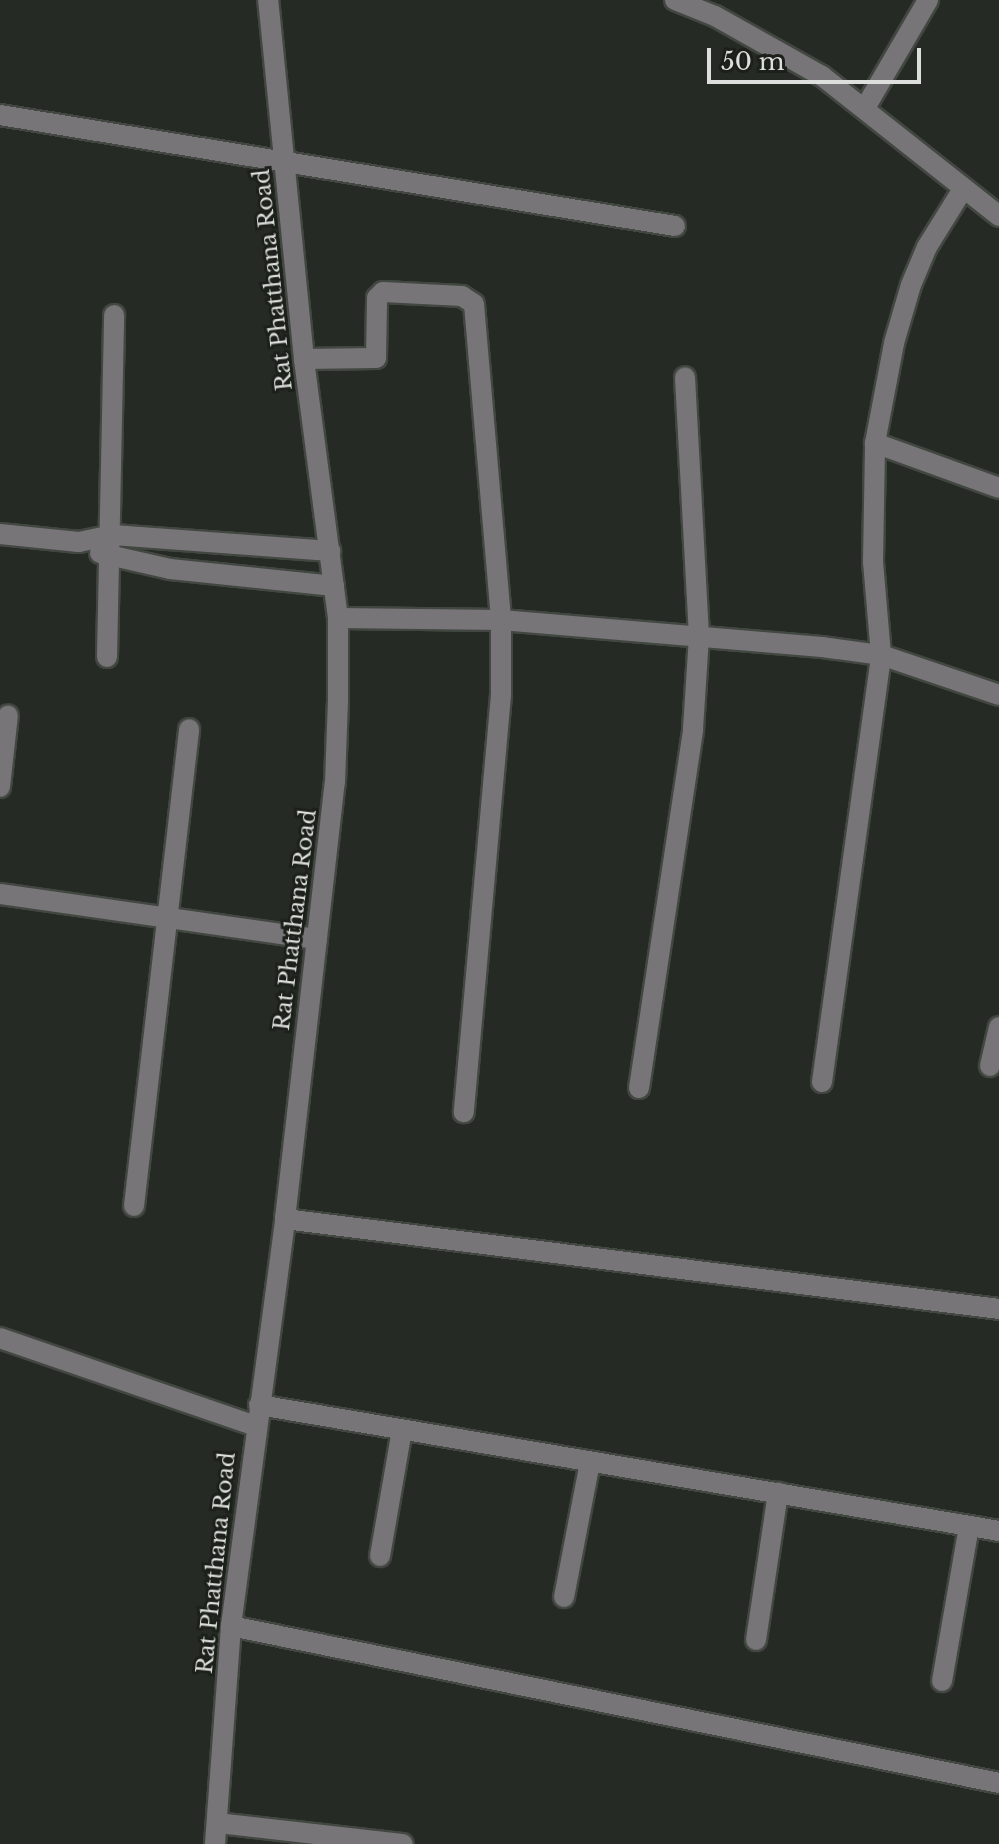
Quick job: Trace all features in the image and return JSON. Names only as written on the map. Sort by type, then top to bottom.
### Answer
[{"type":"street","name":"Rat Phatthana Road","points":[[215,1844],[231,1626],[255,1426],[285,1219],[335,782],[338,618],[304,359],[268,0]]},
{"type":"street","points":[[675,0],[720,8],[865,108],[999,216]]},
{"type":"street","points":[[865,108],[928,0]]},
{"type":"street","points":[[0,115],[675,226]]},
{"type":"street","points":[[822,1082],[881,655],[873,549],[875,443],[894,343],[911,285],[927,247],[963,189]]},
{"type":"street","points":[[304,359],[376,358],[377,298],[383,292],[471,299],[501,620],[498,764],[464,1112]]},
{"type":"street","points":[[107,657],[113,535],[114,315]]},
{"type":"street","points":[[639,1088],[687,780],[699,636],[685,377]]},
{"type":"street","points":[[875,443],[999,488]]},
{"type":"street","points":[[0,534],[79,542],[113,535],[330,551]]},
{"type":"street","points":[[79,542],[112,558],[334,586]]},
{"type":"street","points":[[338,618],[501,620],[881,655],[999,695]]},
{"type":"street","points":[[0,787],[8,715]]},
{"type":"street","points":[[134,1206],[189,729]]},
{"type":"street","points":[[0,894],[317,939]]},
{"type":"street","points":[[990,1066],[999,1027]]},
{"type":"street","points":[[285,1219],[999,1309]]},
{"type":"street","points":[[0,1338],[255,1426]]},
{"type":"street","points":[[259,1405],[999,1531]]},
{"type":"street","points":[[380,1556],[402,1430]]},
{"type":"street","points":[[564,1597],[590,1462]]},
{"type":"street","points":[[756,1640],[778,1493]]},
{"type":"street","points":[[942,1681],[969,1526]]},
{"type":"street","points":[[231,1626],[999,1783]]},
{"type":"street","points":[[218,1823],[403,1844]]}]
